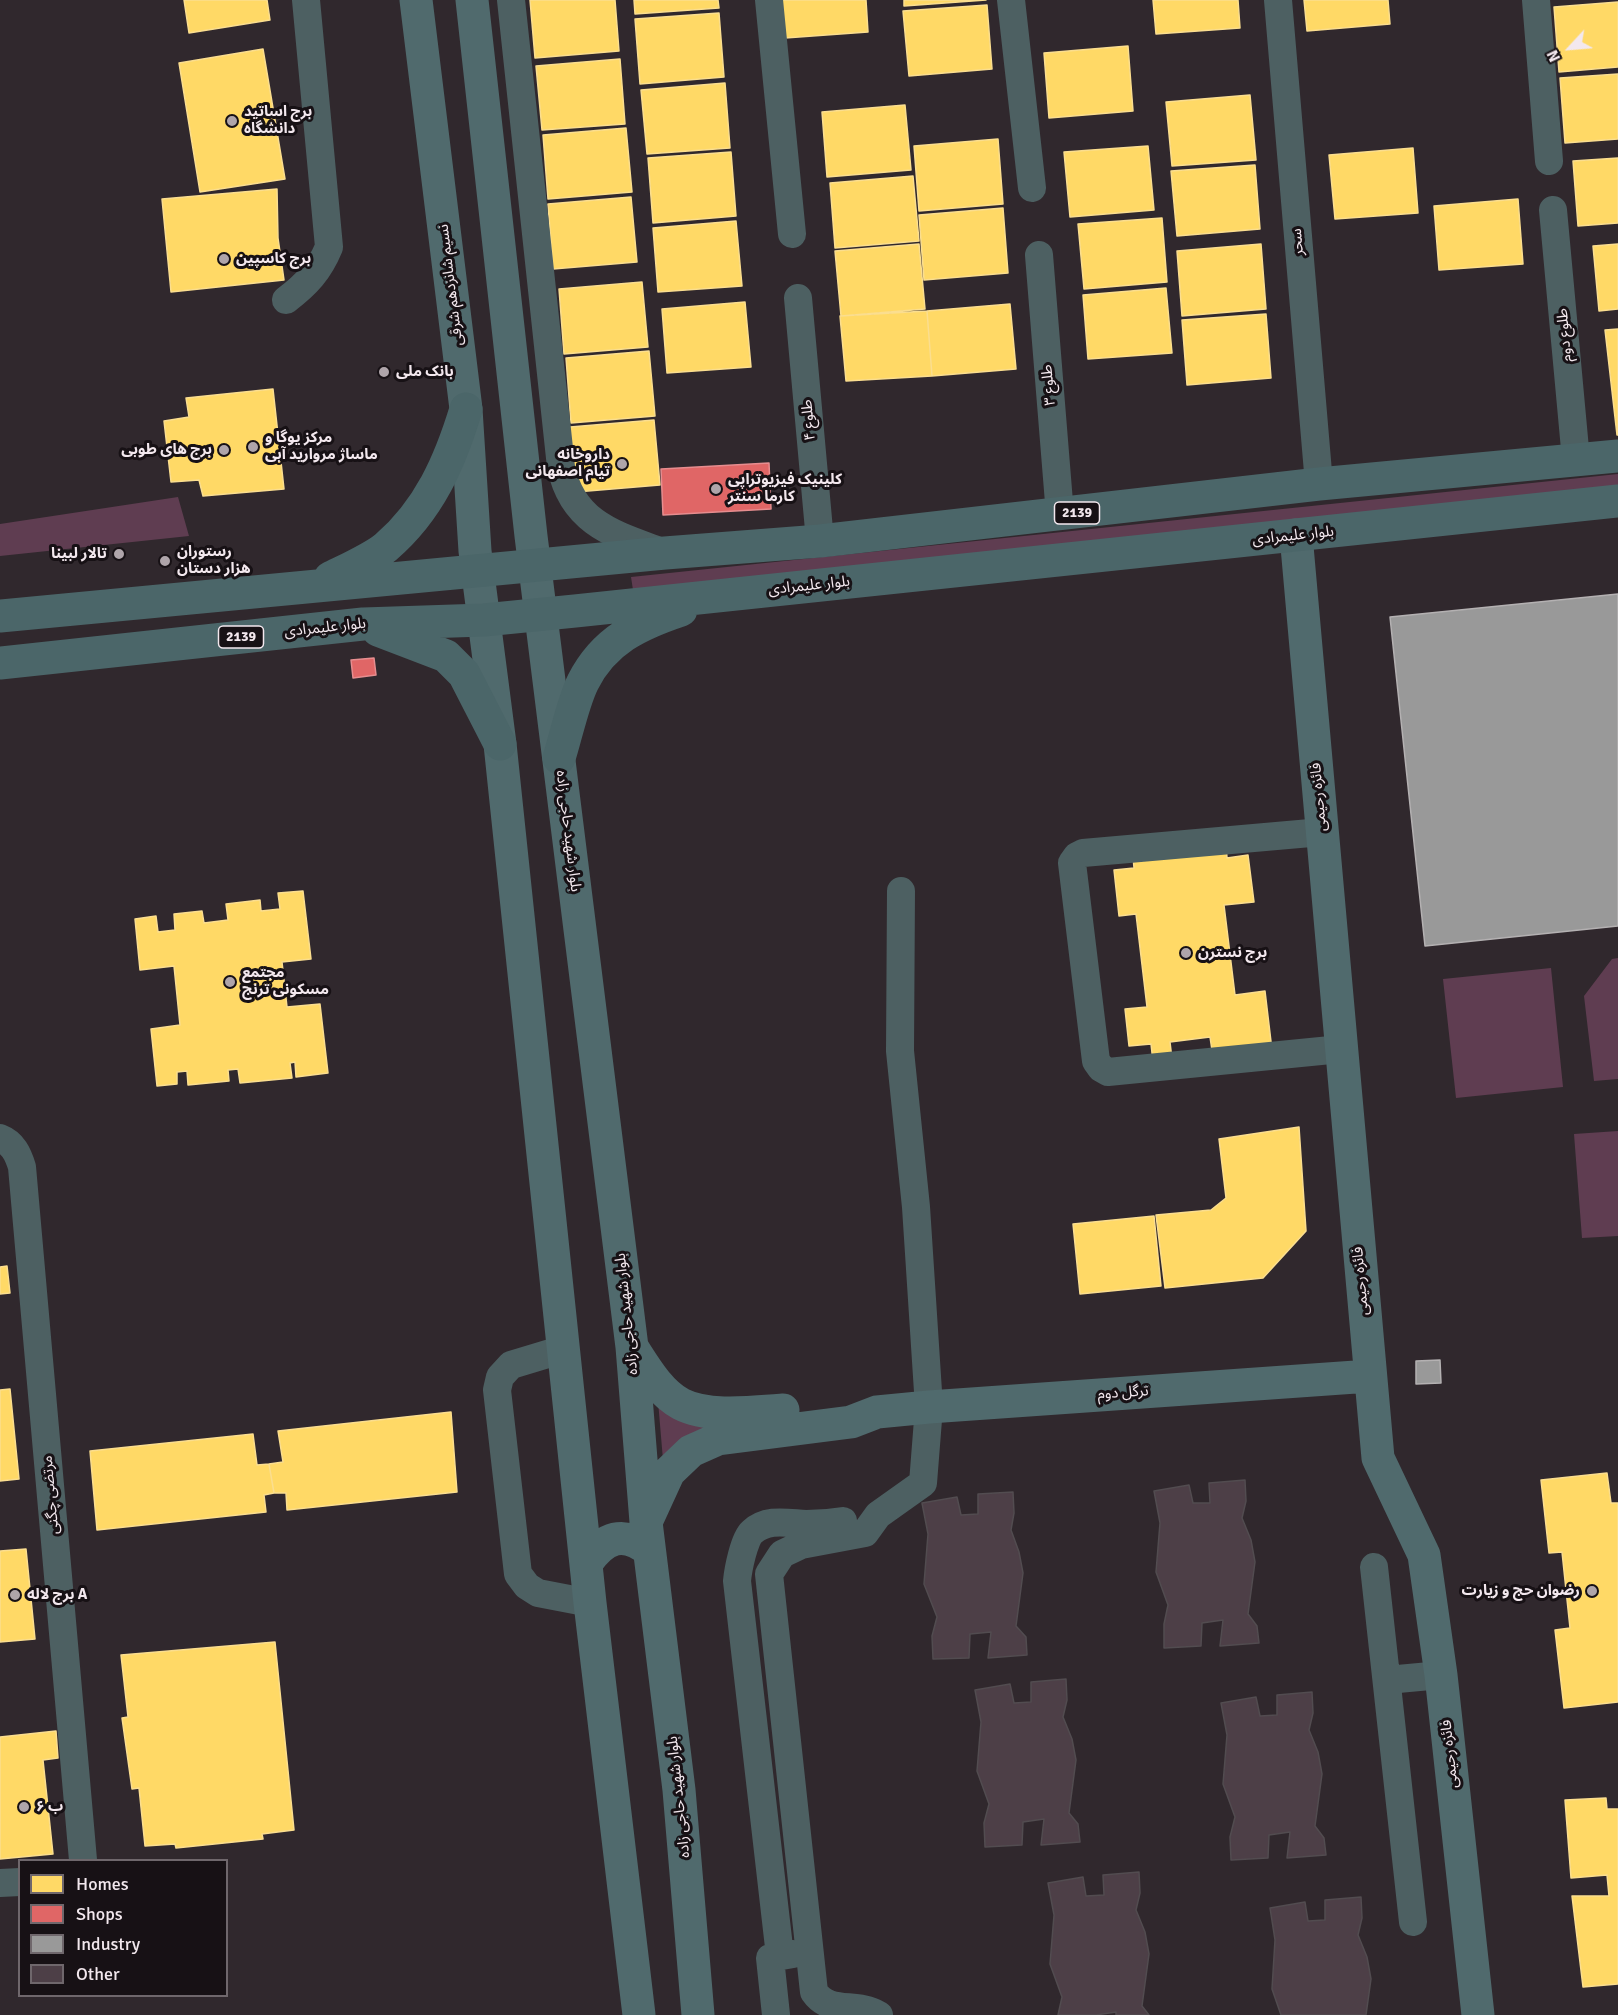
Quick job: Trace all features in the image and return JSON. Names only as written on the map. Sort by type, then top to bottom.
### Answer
[{"type":"main road","name":"نسیم شانزدهم شرقی","points":[[416,0],[466,409],[477,571],[484,620]]},
{"type":"main road","points":[[0,616],[537,566],[531,536],[472,0]]},
{"type":"main road","points":[[457,341],[469,357],[485,361],[500,354],[510,336]]},
{"type":"main road","points":[[318,585],[385,548],[413,518],[435,489],[455,445],[466,409]]},
{"type":"main road","name":"2139","points":[[537,566],[820,541],[1319,484],[1618,456]]},
{"type":"main road","name":"بلوار علیمرادی","points":[[0,663],[363,624],[484,620],[1618,501]]},
{"type":"main road","name":"فائزه رحیمی","points":[[1296,535],[1378,1458],[1424,1555],[1441,1675],[1478,2015]]},
{"type":"main road","name":"بلوار شهید حاجی زاده","points":[[537,566],[632,1347],[647,1536],[680,1790],[698,2015]]},
{"type":"main road","points":[[559,758],[583,682],[612,643],[648,621],[725,595]]},
{"type":"main road","points":[[484,620],[500,744],[590,1603],[639,2015]]},
{"type":"main road","points":[[363,624],[446,656],[464,674],[500,744]]},
{"type":"main road","name":"ترگل دوم","points":[[632,1347],[663,1390],[681,1404],[704,1410],[739,1413],[842,1405],[877,1412]]},
{"type":"main road","name":"ترگل دوم","points":[[647,1536],[669,1472],[691,1451],[718,1439],[851,1422],[877,1412],[1370,1376]]},
{"type":"main road","points":[[586,1562],[594,1552],[609,1541],[618,1538],[635,1539],[647,1536]]},
{"type":"street","points":[[285,300],[306,284],[323,261],[329,247],[306,0]]},
{"type":"street","points":[[511,0],[565,485],[574,501],[597,525],[665,553]]},
{"type":"street","points":[[769,0],[792,234]]},
{"type":"street","points":[[1011,0],[1032,188]]},
{"type":"street","name":"سحر","points":[[1278,0],[1319,484]]},
{"type":"street","points":[[1536,0],[1549,161]]},
{"type":"street","name":"طلوع دوم","points":[[1553,210],[1576,460]]},
{"type":"street","name":"طلوع ۳","points":[[1039,255],[1060,515]]},
{"type":"street","name":"طلوع ۴","points":[[798,298],[820,541]]},
{"type":"street","points":[[1322,832],[1083,853],[1077,856],[1072,863],[1096,1061],[1101,1068],[1108,1072],[1341,1049]]},
{"type":"street","points":[[879,2015],[854,2007],[835,2008],[820,2003],[814,1992],[769,1574],[782,1554],[801,1545],[865,1533],[878,1515],[923,1482],[929,1407],[916,1207],[900,1051],[901,891]]},
{"type":"street","name":"مرتضی چگنی","points":[[0,1138],[6,1140],[17,1153],[22,1167],[83,1859]]},
{"type":"street","points":[[564,1349],[511,1365],[500,1377],[497,1389],[518,1574],[527,1586],[538,1593],[590,1603]]},
{"type":"street","points":[[780,1956],[737,1581],[739,1568],[750,1534],[767,1523],[835,1522],[878,1515]]},
{"type":"street","points":[[1374,1567],[1413,1922]]},
{"type":"street","points":[[1387,1680],[1441,1675]]},
{"type":"street","points":[[0,1883],[18,1882]]},
{"type":"street","points":[[776,2015],[770,1958],[810,1952]]},
{"type":"shaded area","points":[[1618,474],[1618,486],[633,590],[631,577]]},
{"type":"shaded area","points":[[178,497],[189,536],[0,556],[0,524]]},
{"type":"shaded area","points":[[1618,958],[1618,1079],[1594,1081],[1584,996],[1612,959]]},
{"type":"shaded area","points":[[1551,968],[1563,1087],[1456,1098],[1443,979]]},
{"type":"shaded area","points":[[1618,1131],[1618,1236],[1582,1238],[1574,1134]]},
{"type":"shaded area","points":[[658,1401],[721,1423],[663,1460]]},
{"type":"building: Homes","points":[[184,0],[267,0],[270,20],[189,33]]},
{"type":"building: Homes","points":[[530,0],[615,0],[619,51],[535,58]]},
{"type":"building: Homes","points":[[634,0],[718,0],[719,8],[635,14]]},
{"type":"building: Homes","points":[[782,0],[866,0],[868,32],[785,38]]},
{"type":"building: Homes","points":[[904,0],[986,0],[904,6]]},
{"type":"building: Homes","points":[[1153,0],[1238,0],[1240,28],[1156,34]]},
{"type":"building: Homes","points":[[1304,0],[1388,0],[1390,24],[1307,31]]},
{"type":"building: Homes","points":[[1618,2],[1618,67],[1559,72],[1554,7]]},
{"type":"building: Homes","points":[[987,5],[992,69],[909,76],[903,11]]},
{"type":"building: Homes","points":[[719,13],[724,77],[640,84],[635,19]]},
{"type":"building: Homes","points":[[1128,46],[1133,111],[1049,118],[1044,53]]},
{"type":"building: Homes","name":"برج اساتید دانشگاه","points":[[263,49],[285,179],[200,192],[179,63]]},
{"type":"building: Homes","points":[[620,59],[625,124],[542,130],[536,66]]},
{"type":"building: Homes","points":[[1618,74],[1618,139],[1565,143],[1560,78]]},
{"type":"building: Homes","points":[[725,83],[730,148],[647,154],[641,90]]},
{"type":"building: Homes","points":[[1250,95],[1256,160],[1172,166],[1166,102]]},
{"type":"building: Homes","points":[[905,105],[911,170],[827,177],[822,112]]},
{"type":"building: Homes","points":[[626,128],[632,192],[548,199],[543,135]]},
{"type":"building: Homes","points":[[998,139],[1003,204],[919,211],[914,146]]},
{"type":"building: Homes","points":[[1148,146],[1154,210],[1070,217],[1064,152]]},
{"type":"building: Homes","points":[[1413,148],[1418,213],[1335,219],[1329,155]]},
{"type":"building: Homes","points":[[731,152],[736,216],[653,223],[648,158]]},
{"type":"building: Homes","points":[[1618,158],[1618,223],[1578,226],[1573,161]]},
{"type":"building: Homes","points":[[1255,165],[1260,229],[1177,236],[1171,171]]},
{"type":"building: Homes","points":[[913,176],[919,241],[835,248],[830,183]]},
{"type":"building: Homes","name":"برج کاسپین","points":[[277,189],[278,238],[284,280],[171,292],[162,199]]},
{"type":"building: Homes","points":[[631,197],[637,262],[553,269],[548,204]]},
{"type":"building: Homes","points":[[1518,199],[1523,264],[1439,270],[1434,206]]},
{"type":"building: Homes","points":[[1003,208],[1008,273],[924,280],[919,215]]},
{"type":"building: Homes","points":[[1162,218],[1167,282],[1084,289],[1078,224]]},
{"type":"building: Homes","points":[[736,221],[742,286],[658,292],[653,228]]},
{"type":"building: Homes","points":[[919,244],[925,309],[841,316],[835,251]]},
{"type":"building: Homes","points":[[1261,244],[1266,309],[1182,316],[1177,251]]},
{"type":"building: Homes","points":[[1618,244],[1618,309],[1599,311],[1593,246]]},
{"type":"building: Homes","points":[[642,282],[648,347],[564,354],[559,289]]},
{"type":"building: Homes","points":[[1166,288],[1172,353],[1088,359],[1083,295]]},
{"type":"building: Homes","points":[[745,302],[751,367],[667,373],[662,309]]},
{"type":"building: Homes","points":[[1010,304],[1016,369],[932,376],[927,311]]},
{"type":"building: Homes","points":[[927,311],[932,376],[846,381],[840,316]]},
{"type":"building: Homes","points":[[1266,314],[1271,378],[1187,385],[1182,320]]},
{"type":"building: Homes","points":[[1618,329],[1618,435],[1617,435],[1605,330]]},
{"type":"building: Homes","points":[[649,351],[655,416],[571,423],[566,358]]},
{"type":"building: Homes","name":"برج های طوبی","points":[[273,389],[284,489],[203,496],[199,480],[171,482],[164,421],[189,417],[186,398]]},
{"type":"building: Homes","points":[[654,420],[660,485],[576,492],[570,427]]},
{"type":"building: Homes","name":"برج نسترن","points":[[1226,845],[1227,858],[1248,855],[1254,902],[1224,905],[1235,995],[1265,991],[1272,1050],[1213,1057],[1210,1037],[1170,1042],[1172,1059],[1153,1062],[1151,1044],[1129,1046],[1125,1009],[1147,1007],[1136,914],[1119,916],[1114,870],[1134,868],[1133,856]]},
{"type":"building: Homes","name":"مجتمع مسکونی ترنج","points":[[303,891],[311,959],[282,962],[287,1007],[320,1004],[328,1073],[296,1077],[295,1062],[290,1063],[292,1078],[240,1083],[238,1069],[228,1070],[229,1081],[188,1085],[187,1071],[177,1072],[177,1084],[157,1086],[151,1029],[180,1025],[174,966],[140,970],[135,919],[156,916],[158,932],[175,930],[174,914],[202,911],[204,923],[228,920],[226,904],[260,900],[261,911],[280,909],[278,893]]},
{"type":"building: Homes","points":[[1299,1127],[1306,1231],[1263,1278],[1165,1288],[1156,1215],[1211,1210],[1226,1198],[1219,1139]]},
{"type":"building: Homes","points":[[1154,1216],[1161,1286],[1080,1294],[1073,1224]]},
{"type":"building: Homes","points":[[7,1266],[10,1293],[0,1294],[0,1267]]},
{"type":"building: Homes","points":[[10,1389],[19,1479],[0,1481],[0,1390]]},
{"type":"building: Homes","points":[[451,1412],[457,1492],[287,1510],[286,1493],[274,1493],[269,1464],[283,1462],[278,1431]]},
{"type":"building: Homes","points":[[253,1434],[257,1465],[269,1464],[274,1493],[264,1495],[266,1512],[97,1530],[90,1451]]},
{"type":"building: Homes","name":"رضوان حج و زیارت","points":[[1607,1473],[1611,1503],[1618,1503],[1618,1702],[1564,1708],[1555,1630],[1570,1628],[1562,1552],[1549,1553],[1541,1480]]},
{"type":"building: Homes","name":"برج لاله A","points":[[26,1549],[35,1639],[0,1642],[0,1551]]},
{"type":"building: Homes","points":[[275,1642],[294,1830],[262,1834],[263,1839],[176,1848],[175,1844],[145,1846],[139,1788],[132,1789],[122,1718],[128,1717],[121,1655]]},
{"type":"building: Homes","name":"ب ۶","points":[[56,1731],[58,1758],[43,1760],[53,1854],[0,1859],[0,1737]]},
{"type":"building: Homes","points":[[1606,1798],[1607,1809],[1618,1809],[1618,1984],[1583,1987],[1572,1896],[1609,1896],[1607,1875],[1571,1878],[1565,1800]]},
{"type":"building: Shops","name":"کلینیک فیزیوتراپی کارما سنتر","points":[[769,463],[771,509],[663,515],[661,469]]},
{"type":"building: Shops","points":[[374,658],[376,675],[353,678],[351,660]]},
{"type":"building: Industry","points":[[1618,594],[1618,926],[1425,946],[1390,617]]},
{"type":"building: Industry","points":[[1440,1360],[1441,1383],[1416,1384],[1416,1361]]},
{"type":"building: Other","points":[[1245,1480],[1246,1501],[1242,1518],[1251,1540],[1255,1562],[1248,1614],[1257,1626],[1259,1643],[1220,1646],[1223,1620],[1202,1623],[1201,1646],[1164,1648],[1164,1624],[1168,1605],[1156,1572],[1160,1523],[1154,1491],[1189,1485],[1193,1503],[1210,1503],[1209,1483]]},
{"type":"building: Other","points":[[1013,1492],[1014,1513],[1011,1530],[1023,1573],[1016,1626],[1026,1637],[1027,1655],[988,1658],[991,1632],[970,1634],[969,1658],[933,1659],[932,1636],[937,1617],[924,1584],[928,1534],[922,1503],[957,1497],[961,1515],[978,1514],[978,1494]]},
{"type":"building: Other","points":[[1066,1679],[1067,1700],[1063,1717],[1072,1739],[1076,1760],[1069,1813],[1078,1824],[1080,1842],[1041,1845],[1044,1819],[1023,1822],[1022,1845],[985,1847],[984,1823],[989,1804],[977,1771],[981,1722],[975,1690],[1010,1684],[1014,1703],[1031,1702],[1031,1682]]},
{"type":"building: Other","points":[[1312,1692],[1313,1713],[1309,1730],[1318,1752],[1322,1774],[1315,1826],[1324,1838],[1326,1855],[1287,1858],[1290,1832],[1269,1835],[1268,1858],[1231,1860],[1230,1837],[1235,1817],[1223,1784],[1227,1735],[1221,1703],[1256,1697],[1260,1716],[1277,1715],[1277,1695]]},
{"type":"building: Other","points":[[1139,1872],[1140,1893],[1136,1910],[1145,1932],[1149,1954],[1142,2006],[1149,2015],[1116,2015],[1116,2012],[1096,2015],[1058,2015],[1062,1997],[1050,1964],[1054,1915],[1048,1883],[1083,1877],[1086,1896],[1104,1895],[1103,1875]]},
{"type":"building: Other","points":[[1361,1897],[1362,1918],[1358,1935],[1367,1957],[1371,1979],[1366,2015],[1281,2015],[1272,1989],[1275,1940],[1270,1908],[1305,1902],[1308,1921],[1325,1920],[1325,1900]]},
{"type":"place","name":"برج اساتید دانشگاه","points":[[232,121]]},
{"type":"place","name":"برج کاسپین","points":[[224,259]]},
{"type":"place","name":"بانک ملی","points":[[384,372]]},
{"type":"place","name":"مرکز یوگا و ماساژ مروارید آبی","points":[[253,447]]},
{"type":"place","name":"برج های طوبی","points":[[224,450]]},
{"type":"place","name":"داروخانه تیام اصفهانی","points":[[622,464]]},
{"type":"place","name":"کلینیک فیزیوتراپی کارما سنتر","points":[[716,489]]},
{"type":"place","name":"تالار لبینا","points":[[119,554]]},
{"type":"place","name":"رستوران هزار دستان","points":[[165,561]]},
{"type":"place","name":"برج نسترن","points":[[1186,953]]},
{"type":"place","name":"مجتمع مسکونی ترنج","points":[[230,982]]},
{"type":"place","name":"رضوان حج و زیارت","points":[[1592,1591]]},
{"type":"place","name":"برج لاله A","points":[[15,1595]]},
{"type":"place","name":"ب ۶","points":[[24,1807]]}]
